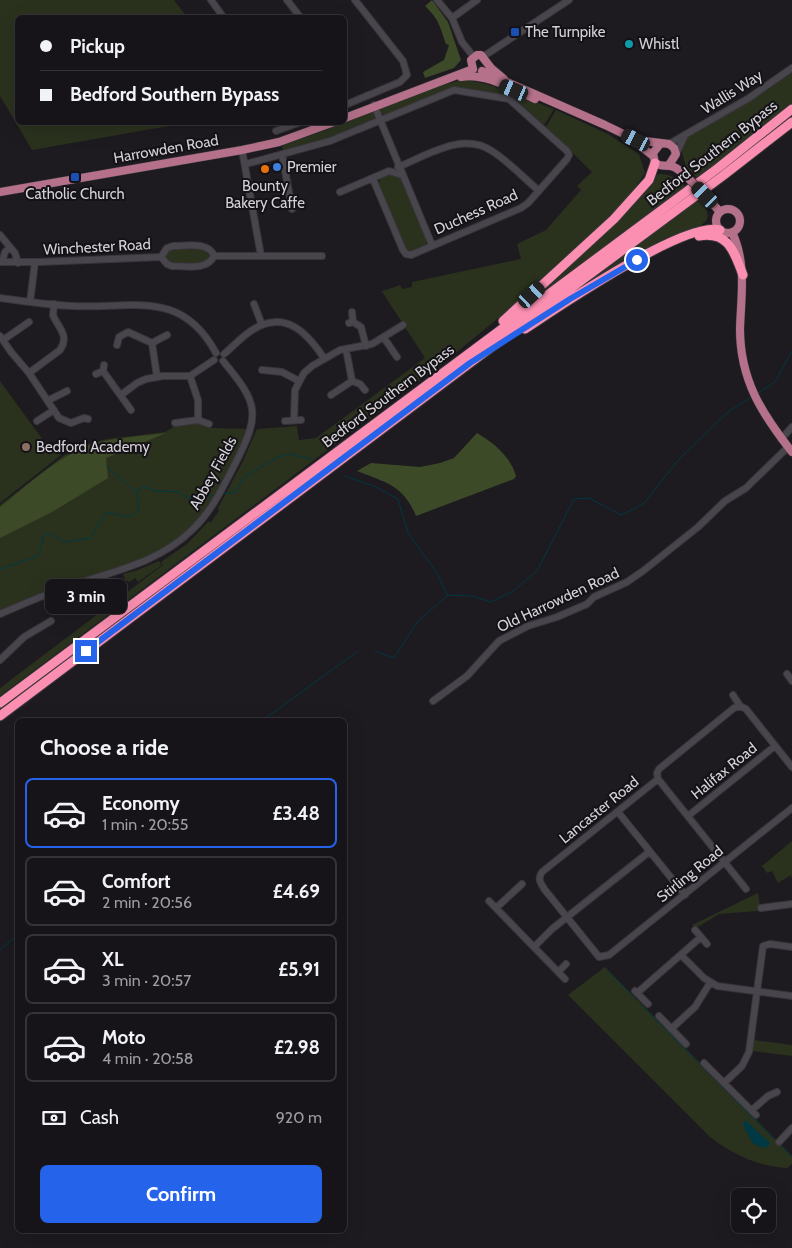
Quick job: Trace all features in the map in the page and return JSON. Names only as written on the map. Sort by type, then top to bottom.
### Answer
[{"type":"highway","name":"Bedford Southern Bypass","points":[[0,716],[718,168],[792,109]]},
{"type":"highway","name":"Bedford Southern Bypass","points":[[0,703],[468,359],[724,175],[792,122]]},
{"type":"highway","points":[[468,359],[614,219],[650,180],[654,159]]},
{"type":"highway","points":[[468,359],[598,282],[672,242],[689,234],[710,228],[720,230]]},
{"type":"highway","points":[[672,242],[708,234],[718,236],[727,242],[743,275]]},
{"type":"main road","points":[[472,68],[470,64],[473,56],[477,54],[486,59],[491,68],[504,79]]},
{"type":"main road","points":[[482,71],[487,66],[486,59]]},
{"type":"main road","points":[[347,117],[472,68],[504,79],[636,140],[664,144],[674,148],[682,172]]},
{"type":"main road","points":[[449,78],[478,77],[537,100],[546,99]]},
{"type":"main road","name":"Harrowden Road","points":[[0,192],[242,150],[280,142],[327,125]]},
{"type":"main road","points":[[636,140],[662,166],[669,165],[682,172],[720,212]]},
{"type":"main road","points":[[654,159],[654,149],[664,144]]},
{"type":"main road","points":[[669,165],[676,154]]},
{"type":"main road","points":[[727,209],[738,214],[738,226],[732,232],[720,230],[716,219],[720,212],[727,209]]},
{"type":"main road","points":[[732,232],[739,247],[743,275],[740,328],[745,370],[757,402],[790,450]]},
{"type":"street","points":[[211,0],[222,15]]},
{"type":"street","points":[[347,104],[400,82],[407,75],[403,61],[355,0]]},
{"type":"street","points":[[437,0],[452,18],[462,42],[473,56]]},
{"type":"street","points":[[452,18],[477,0]]},
{"type":"street","points":[[486,59],[569,0]]},
{"type":"street","points":[[290,1],[299,15]]},
{"type":"street","name":"Wallis Way","points":[[664,144],[685,135],[749,98],[792,68]]},
{"type":"street","name":"Duchess Road","points":[[373,178],[406,254],[411,255],[521,208],[568,159],[569,155],[567,150],[544,128],[512,100],[503,96],[454,90],[381,120]]},
{"type":"street","name":"Duchess Road","points":[[374,105],[394,158],[432,246]]},
{"type":"street","points":[[246,164],[330,141],[381,120]]},
{"type":"street","points":[[276,131],[293,125]]},
{"type":"street","points":[[676,154],[685,135]]},
{"type":"street","points":[[398,167],[447,147],[472,143],[492,150],[539,191]]},
{"type":"street","points":[[242,150],[261,256]]},
{"type":"street","points":[[282,154],[292,209]]},
{"type":"street","points":[[389,172],[394,158]]},
{"type":"street","points":[[340,192],[389,172],[402,175]]},
{"type":"street","points":[[0,235],[16,252],[18,263]]},
{"type":"street","name":"Winchester Road","points":[[161,256],[167,248],[173,246],[203,246],[208,248],[214,256]]},
{"type":"street","points":[[1,262],[5,252],[10,247]]},
{"type":"street","name":"Winchester Road","points":[[161,256],[167,264],[172,266],[203,266],[208,264],[214,256]]},
{"type":"street","name":"Winchester Road","points":[[1,262],[18,263],[161,256]]},
{"type":"street","name":"Winchester Road","points":[[214,256],[322,256]]},
{"type":"street","name":"Winchester Road","points":[[30,302],[35,262]]},
{"type":"street","points":[[0,298],[74,306],[149,305],[164,308],[179,313],[198,327],[216,352],[223,357]]},
{"type":"street","points":[[246,302],[256,303],[262,325]]},
{"type":"street","points":[[30,373],[60,350],[65,341],[62,329],[53,314],[54,304]]},
{"type":"street","points":[[352,312],[351,322],[361,327],[366,346]]},
{"type":"street","points":[[29,322],[2,338],[10,352],[30,373],[60,418],[71,423],[85,416]]},
{"type":"street","points":[[121,395],[137,383],[156,377],[190,376],[214,360],[223,357],[248,333],[262,325],[281,323],[296,327],[308,336],[324,358]]},
{"type":"street","points":[[294,420],[293,398],[299,381],[308,370],[333,353],[366,346],[384,338],[403,325]]},
{"type":"street","points":[[117,345],[118,336],[123,333],[134,333],[152,343]]},
{"type":"street","points":[[152,343],[167,335]]},
{"type":"street","points":[[384,338],[397,357]]},
{"type":"street","points":[[152,343],[156,377]]},
{"type":"street","points":[[346,349],[352,381]]},
{"type":"street","points":[[214,360],[216,352]]},
{"type":"street","name":"Abbey Fields","points":[[0,614],[53,592],[156,557],[183,539],[205,515],[226,482],[250,430],[252,410],[248,394],[223,357]]},
{"type":"street","points":[[266,368],[282,372],[299,381]]},
{"type":"street","points":[[101,370],[131,411]]},
{"type":"street","points":[[190,376],[198,400],[198,420]]},
{"type":"street","points":[[352,381],[360,384],[365,390]]},
{"type":"street","points":[[331,395],[352,381]]},
{"type":"street","points":[[49,400],[67,391]]},
{"type":"street","points":[[37,421],[54,410]]},
{"type":"street","points":[[175,423],[198,420],[209,424]]},
{"type":"street","points":[[285,421],[301,420]]},
{"type":"street","points":[[781,439],[792,427]]},
{"type":"street","name":"Old Harrowden Road","points":[[433,701],[467,676],[499,641],[528,626],[557,617],[587,604],[594,597],[627,582],[643,572],[698,528],[725,501],[746,488],[790,450]]},
{"type":"street","points":[[90,580],[104,601],[95,608]]},
{"type":"street","points":[[0,660],[24,637],[51,621]]},
{"type":"street","points":[[787,674],[792,681]]},
{"type":"street","points":[[733,695],[740,706],[746,709],[792,767]]},
{"type":"street","name":"Lancaster Road","points":[[567,918],[545,890],[539,878],[542,872],[658,779],[657,773],[659,769],[734,708],[740,706]]},
{"type":"street","name":"Halifax Road","points":[[688,816],[775,746]]},
{"type":"street","points":[[658,779],[746,889]]},
{"type":"street","name":"Stirling Road","points":[[567,918],[596,953],[603,957],[609,956],[792,808]]},
{"type":"street","points":[[618,812],[685,894]]},
{"type":"street","points":[[534,947],[649,852]]},
{"type":"street","points":[[496,908],[523,884]]},
{"type":"street","points":[[489,901],[565,979]]},
{"type":"street","points":[[761,908],[792,904]]},
{"type":"street","points":[[695,930],[707,944]]},
{"type":"street","points":[[648,1004],[635,991],[701,937]]},
{"type":"street","points":[[724,1083],[742,1066],[749,1052],[764,945],[792,947]]},
{"type":"street","points":[[681,955],[710,983],[723,988],[792,996]]},
{"type":"street","points":[[558,972],[566,964]]},
{"type":"street","points":[[671,1029],[695,1007],[710,983]]},
{"type":"street","points":[[658,1016],[686,1044]]},
{"type":"street","points":[[704,1063],[754,1113],[768,1096],[778,1092]]},
{"type":"street","points":[[779,1142],[792,1128]]},
{"type":"green space","points":[[0,0],[174,0],[185,15],[15,15],[15,121],[0,96]]},
{"type":"green space","points":[[432,0],[448,22],[461,60],[454,68],[425,78],[423,72],[444,60],[449,45],[446,44],[436,19],[425,6]]},
{"type":"green space","points":[[792,73],[792,105],[697,178],[686,167],[681,149],[687,138],[766,91]]},
{"type":"green space","points":[[462,80],[498,87],[554,109],[544,125],[514,98],[502,94],[458,88],[448,89],[389,114],[384,115],[380,112],[381,108],[414,92]]},
{"type":"green space","points":[[556,110],[608,134],[639,154],[645,173],[626,201],[536,287],[446,361],[0,696],[0,688],[163,565],[161,562],[187,544],[208,522],[211,522],[219,511],[218,508],[243,461],[257,429],[297,426],[299,440],[316,438],[425,358],[381,290],[400,285],[402,289],[412,287],[412,282],[521,259],[517,244],[546,230],[581,190],[577,186],[592,172],[546,127]]},
{"type":"green space","points":[[373,111],[375,119],[367,124],[311,145],[283,151],[282,145],[338,125],[347,125],[347,121]]},
{"type":"green space","points":[[17,125],[175,125],[32,150]]},
{"type":"green space","points":[[388,174],[401,178],[427,241],[425,247],[411,253],[404,249],[378,185],[381,177]]},
{"type":"green space","points":[[659,174],[674,177],[685,186],[543,294],[541,292],[620,219],[650,185],[654,177]]},
{"type":"green space","points":[[698,199],[708,213],[707,219],[701,225],[658,245],[558,302]]},
{"type":"green space","points":[[173,248],[202,248],[210,256],[202,263],[189,265],[176,263],[165,259],[168,251]]},
{"type":"green space","name":"Bedford Academy","points":[[0,381],[43,440],[61,455],[0,503]]},
{"type":"green space","points":[[198,421],[212,428],[248,429],[225,479],[199,518],[181,538],[155,555],[0,611],[0,505],[63,456],[84,445],[107,439],[165,432],[181,423]]},
{"type":"green space","points":[[166,433],[106,458],[108,478],[52,512],[0,538],[0,507],[58,462],[78,450],[99,442]]},
{"type":"green space","points":[[477,433],[490,441],[506,457],[514,469],[516,476],[514,479],[416,516],[400,491],[385,482],[357,471],[371,463],[420,467],[440,463],[454,458]]},
{"type":"green space","points":[[159,561],[162,565],[138,582],[135,578],[130,582],[125,580],[123,574]]},
{"type":"green space","points":[[792,841],[792,879],[791,875],[778,883],[772,871],[767,873],[762,866]]},
{"type":"green space","points":[[758,893],[760,905],[757,911],[719,914],[695,929],[692,925]]},
{"type":"green space","points":[[605,967],[792,1156],[792,1164],[787,1168],[756,1162],[737,1154],[710,1137],[568,995]]},
{"type":"green space","points":[[754,1040],[792,1045],[792,1056],[752,1051]]},
{"type":"water","points":[[745,1120],[770,1143],[769,1146],[765,1148],[753,1144],[743,1125]]},
{"type":"waterway","points":[[758,393],[775,382],[792,351]]},
{"type":"waterway","points":[[345,476],[376,487],[398,499],[408,533],[437,573],[447,595],[472,596],[491,602],[513,591],[537,571],[574,499],[589,498],[621,515],[643,504],[680,458],[728,412],[753,396]]},
{"type":"waterway","points":[[221,494],[236,492],[243,478],[278,457],[289,454],[311,459]]},
{"type":"waterway","points":[[107,467],[137,493]]},
{"type":"waterway","points":[[0,569],[38,556],[44,536],[49,533],[65,542],[90,538],[106,513],[130,516],[139,509],[137,493],[139,489],[144,487],[155,491],[179,492],[192,498],[215,495]]},
{"type":"waterway","points":[[375,651],[394,658],[418,621],[447,596]]},
{"type":"waterway","points":[[266,718],[358,651]]},
{"type":"waterway","points":[[0,950],[15,937]]},
{"type":"waterway","points":[[608,971],[637,1000]]},
{"type":"waterway","points":[[640,1004],[775,1140]]},
{"type":"waterway","points":[[781,1146],[792,1157]]},
{"type":"place","name":"The Turnpike","points":[[515,32]]},
{"type":"place","name":"Whistl","points":[[629,44]]},
{"type":"place","name":"Premier","points":[[277,167]]},
{"type":"place","name":"Bounty Bakery Caffe","points":[[265,169]]},
{"type":"place","name":"Catholic Church","points":[[75,177]]},
{"type":"place","name":"Bedford Academy","points":[[26,447]]},
{"type":"route","points":[[86,651],[470,363],[570,299],[637,260]]}]
